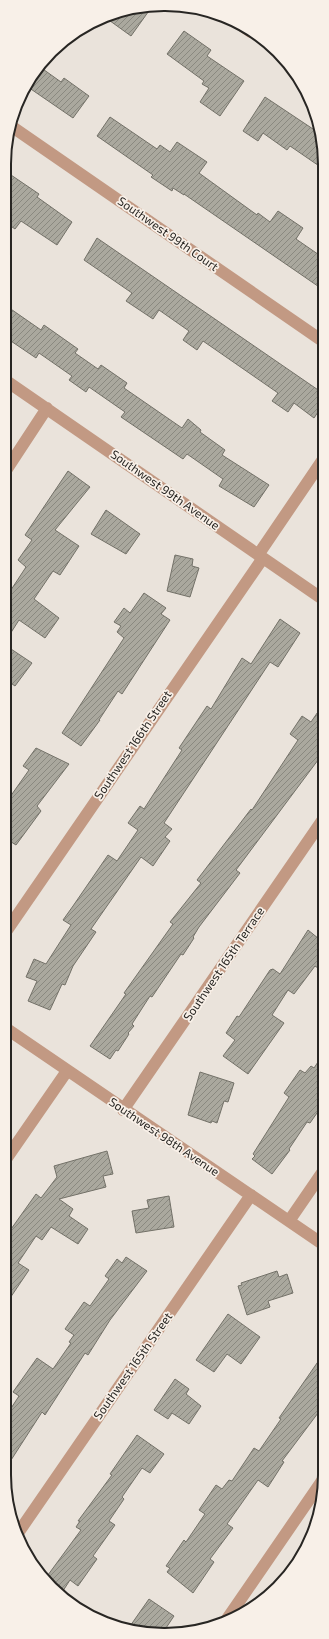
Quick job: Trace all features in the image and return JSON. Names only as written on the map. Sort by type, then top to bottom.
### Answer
[{"type":"street","name":"Southwest 99th Court","points":[[15,129],[318,338]]},
{"type":"street","name":"Southwest 99th Avenue","points":[[11,384],[318,596]]},
{"type":"street","points":[[11,463],[47,408]]},
{"type":"street","name":"Southwest 166th Street","points":[[11,923],[260,556],[318,467]]},
{"type":"street","name":"Southwest 165th Terrace","points":[[123,1110],[318,827]]},
{"type":"street","name":"Southwest 98th Avenue","points":[[11,1032],[123,1110],[318,1241]]},
{"type":"street","points":[[11,1152],[67,1071]]},
{"type":"street","points":[[289,1221],[318,1179]]},
{"type":"street","name":"Southwest 165th Street","points":[[21,1529],[250,1195]]},
{"type":"street","points":[[232,1612],[318,1487]]},
{"type":"building","points":[[148,12],[131,36],[110,21],[125,16]]},
{"type":"building","points":[[184,31],[211,50],[207,56],[244,81],[220,116],[200,102],[209,88],[202,84],[204,81],[167,54]]},
{"type":"building","points":[[44,70],[61,82],[64,78],[89,96],[73,118],[31,89]]},
{"type":"building","points":[[265,97],[314,130],[317,144],[318,165],[290,146],[287,150],[263,133],[258,141],[243,131]]},
{"type":"building","points":[[110,117],[157,149],[160,145],[170,152],[177,142],[207,162],[199,173],[257,215],[258,213],[270,222],[278,211],[303,228],[296,239],[318,254],[318,286],[184,194],[173,188],[172,191],[151,177],[153,175],[97,136]]},
{"type":"building","points":[[11,175],[39,194],[37,197],[72,222],[57,245],[21,221],[15,229],[11,226]]},
{"type":"building","points":[[97,238],[318,390],[318,412],[314,418],[294,403],[288,412],[272,401],[278,393],[203,341],[197,350],[183,340],[189,331],[159,310],[153,319],[126,301],[132,293],[84,260]]},
{"type":"building","points":[[11,309],[41,330],[44,325],[78,349],[75,353],[98,369],[101,365],[127,383],[124,388],[182,428],[188,419],[201,430],[200,432],[225,450],[222,455],[269,485],[254,507],[219,486],[223,479],[187,454],[183,459],[121,417],[125,412],[89,387],[86,392],[69,380],[72,376],[39,353],[36,358],[11,341]]},
{"type":"building","points":[[68,471],[90,487],[55,530],[79,546],[60,575],[53,571],[34,599],[59,618],[45,638],[19,620],[11,633],[11,590],[26,567],[18,560],[32,540],[25,535]]},
{"type":"building","points":[[106,510],[140,534],[126,554],[91,534]]},
{"type":"building","points":[[175,555],[193,559],[192,566],[199,568],[190,597],[167,591]]},
{"type":"building","points":[[144,593],[166,608],[161,614],[170,620],[122,694],[118,691],[100,720],[81,746],[62,733],[124,638],[117,632],[121,626],[114,622],[124,608],[130,613]]},
{"type":"building","points":[[280,619],[300,633],[278,667],[270,662],[164,823],[172,829],[165,837],[170,841],[153,866],[141,857],[91,929],[96,932],[73,966],[65,985],[62,984],[50,1010],[28,1001],[37,981],[26,977],[34,959],[46,964],[71,925],[63,920],[108,855],[117,861],[138,830],[128,823],[140,806],[144,809],[182,750],[179,748],[207,706],[211,709],[242,658],[251,664]]},
{"type":"building","points":[[11,649],[32,663],[15,686],[11,683]]},
{"type":"building","points":[[318,712],[318,760],[236,870],[240,873],[199,927],[183,955],[181,954],[152,997],[150,996],[132,1024],[134,1026],[128,1033],[129,1034],[118,1051],[116,1050],[110,1059],[90,1046],[126,994],[124,993],[173,924],[170,922],[201,883],[197,880],[251,809],[252,810],[298,740],[290,734],[302,716],[311,722]]},
{"type":"building","points":[[36,748],[69,764],[37,806],[41,811],[16,845],[11,842],[11,796],[29,770],[23,766]]},
{"type":"building","points":[[308,930],[318,938],[318,968],[315,966],[294,994],[288,990],[272,1015],[284,1023],[248,1074],[223,1056],[235,1040],[226,1033],[237,1016],[239,1017],[270,970],[273,969],[280,974]]},
{"type":"building","points":[[318,1062],[318,1112],[310,1123],[307,1122],[289,1149],[290,1150],[272,1174],[252,1159],[255,1156],[253,1154],[289,1097],[284,1093],[300,1070],[305,1073],[311,1066],[314,1068]]},
{"type":"building","points":[[200,1072],[234,1083],[228,1102],[224,1101],[217,1123],[212,1121],[211,1123],[188,1115]]},
{"type":"building","points":[[107,1151],[113,1174],[103,1176],[106,1187],[59,1199],[73,1209],[69,1216],[88,1229],[78,1244],[51,1227],[42,1240],[36,1236],[18,1263],[29,1270],[11,1297],[11,1229],[36,1194],[41,1198],[57,1177],[54,1166]]},
{"type":"building","points":[[169,1196],[174,1227],[136,1233],[132,1211],[149,1208],[147,1200]]},
{"type":"building","points":[[126,1257],[147,1271],[110,1320],[88,1355],[85,1353],[45,1415],[42,1412],[11,1460],[11,1408],[19,1396],[13,1392],[37,1358],[53,1369],[71,1343],[69,1342],[74,1335],[65,1329],[84,1302],[90,1306],[109,1279],[105,1276],[117,1259],[122,1263]]},
{"type":"building","points":[[277,1271],[279,1277],[287,1274],[293,1293],[268,1301],[270,1307],[247,1315],[238,1286],[242,1285],[241,1283]]},
{"type":"building","points":[[228,1314],[260,1337],[241,1364],[227,1354],[214,1372],[196,1360]]},
{"type":"building","points":[[318,1362],[318,1413],[282,1461],[284,1462],[268,1487],[258,1480],[227,1524],[233,1528],[210,1559],[214,1562],[193,1593],[167,1572],[170,1568],[166,1566],[184,1540],[186,1542],[205,1514],[199,1510],[216,1485],[222,1489],[229,1480],[232,1481],[254,1448],[259,1451],[281,1419],[279,1418]]},
{"type":"building","points":[[175,1379],[189,1389],[186,1394],[201,1406],[189,1424],[172,1413],[168,1419],[154,1410]]},
{"type":"building","points":[[137,1435],[164,1454],[150,1473],[142,1468],[122,1497],[124,1499],[109,1521],[115,1525],[93,1556],[97,1559],[78,1586],[70,1580],[63,1590],[48,1575],[81,1530],[76,1527],[80,1521],[78,1521],[112,1475],[110,1474]]},
{"type":"building","points":[[149,1599],[174,1616],[166,1628],[144,1627],[131,1624]]}]
